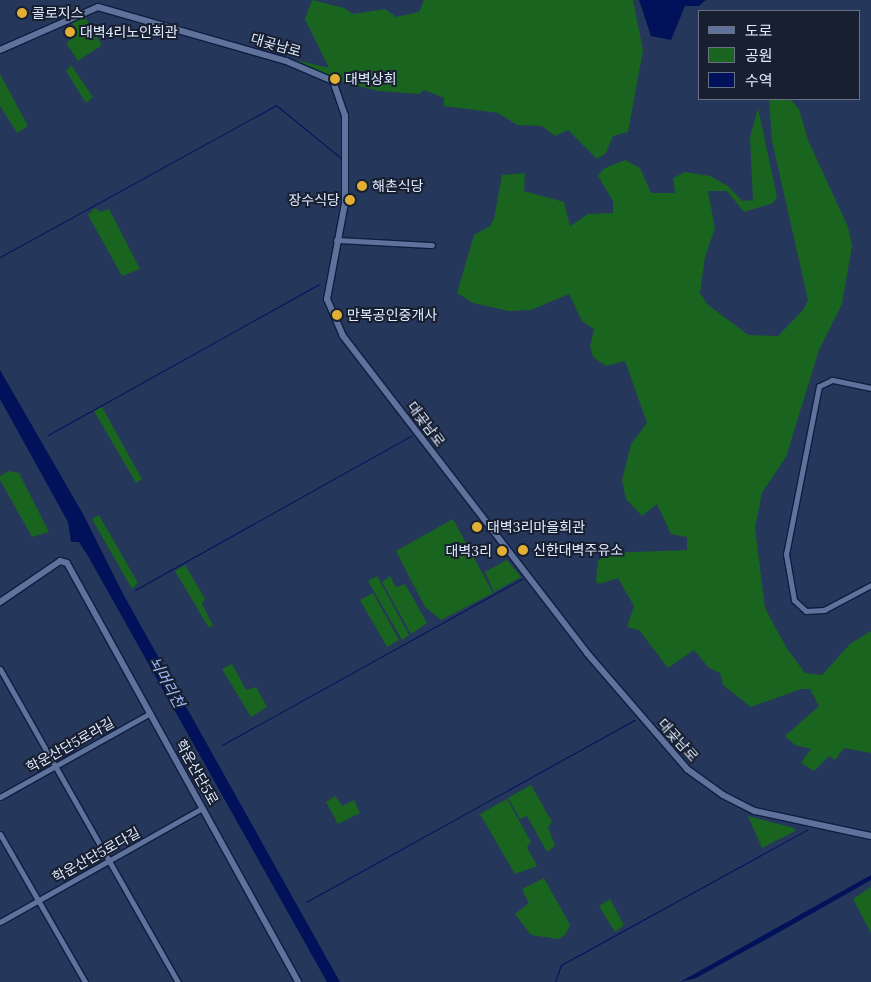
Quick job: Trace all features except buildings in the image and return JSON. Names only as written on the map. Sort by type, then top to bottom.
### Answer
[{"type":"street","name":"대곶남로","points":[[0,50],[100,3],[286,61],[333,81],[343,102],[346,125],[345,204],[326,292],[338,330],[565,625],[680,762],[704,783],[755,811],[871,836]]},
{"type":"street","points":[[336,240],[432,245]]},
{"type":"street","points":[[871,388],[832,380],[819,386],[786,550],[794,600],[806,611],[824,610],[871,585]]},
{"type":"street","name":"학운산단5로","points":[[0,602],[60,561],[67,563],[298,982]]},
{"type":"street","points":[[0,669],[178,982]]},
{"type":"street","name":"학운산단5로라길","points":[[0,797],[150,713]]},
{"type":"street","name":"학운산단5로다길","points":[[0,922],[202,808]]},
{"type":"street","points":[[0,834],[85,982]]},
{"type":"green space","points":[[312,0],[344,8],[353,14],[385,9],[396,17],[419,12],[424,0],[633,0],[643,50],[628,132],[613,136],[606,153],[597,159],[568,130],[555,136],[542,126],[517,125],[498,113],[444,106],[444,98],[424,90],[419,94],[379,91],[348,84],[295,60],[329,68],[305,19]]},
{"type":"green space","points":[[85,17],[102,45],[78,61],[66,43],[77,35],[72,23]]},
{"type":"green space","points":[[71,65],[93,97],[86,103],[66,71]]},
{"type":"green space","points":[[0,74],[28,126],[17,133],[0,106]]},
{"type":"green space","points":[[769,100],[791,100],[799,109],[808,140],[848,227],[852,246],[842,304],[819,350],[786,457],[762,493],[755,528],[765,608],[786,647],[805,673],[822,675],[850,644],[871,631],[871,753],[844,748],[835,760],[829,756],[814,771],[801,763],[811,749],[795,745],[785,736],[819,706],[810,689],[801,689],[751,707],[723,685],[720,673],[709,668],[694,650],[668,668],[639,630],[627,627],[634,606],[618,578],[599,584],[596,581],[598,561],[608,553],[687,550],[687,537],[671,534],[657,504],[642,516],[626,499],[622,480],[631,444],[647,423],[625,361],[606,366],[593,357],[590,346],[594,329],[582,321],[569,294],[531,310],[509,311],[473,303],[457,293],[474,235],[490,226],[494,219],[502,175],[525,173],[524,191],[564,202],[570,226],[588,214],[613,213],[613,201],[598,176],[603,169],[625,160],[640,168],[651,193],[675,193],[673,178],[685,172],[710,176],[728,186],[742,201],[753,200],[750,137],[758,108],[777,197],[773,203],[744,212],[727,191],[708,191],[715,228],[705,257],[700,293],[707,304],[748,335],[778,336],[803,310],[808,300],[772,141]]},
{"type":"green space","points":[[95,208],[100,212],[109,209],[140,269],[122,276],[88,215]]},
{"type":"green space","points":[[102,407],[142,479],[136,483],[94,411]]},
{"type":"green space","points":[[9,471],[19,473],[49,532],[32,537],[0,480],[0,476]]},
{"type":"green space","points":[[99,515],[138,583],[132,589],[92,519]]},
{"type":"green space","points":[[453,519],[493,593],[441,620],[425,607],[396,551]]},
{"type":"green space","points":[[507,560],[521,577],[494,592],[485,572]]},
{"type":"green space","points":[[185,565],[205,599],[202,604],[213,625],[209,628],[175,571]]},
{"type":"green space","points":[[377,576],[409,635],[402,640],[368,581]]},
{"type":"green space","points":[[390,576],[396,587],[405,584],[427,623],[411,634],[382,582]]},
{"type":"green space","points":[[373,593],[399,640],[387,647],[360,600]]},
{"type":"green space","points":[[232,664],[246,690],[256,687],[267,707],[251,717],[222,669]]},
{"type":"green space","points":[[531,785],[552,822],[548,827],[555,846],[547,852],[527,816],[520,819],[508,798]]},
{"type":"green space","points":[[335,796],[342,806],[354,800],[360,813],[338,824],[326,802]]},
{"type":"green space","points":[[507,799],[531,842],[527,847],[537,866],[515,874],[480,814]]},
{"type":"green space","points":[[748,816],[794,828],[795,831],[762,848]]},
{"type":"green space","points":[[544,878],[570,925],[565,935],[558,939],[531,935],[515,914],[529,903],[522,889]]},
{"type":"green space","points":[[871,887],[871,933],[853,899]]},
{"type":"green space","points":[[610,899],[624,925],[615,932],[599,906]]},
{"type":"water","points":[[639,0],[706,0],[699,6],[685,6],[671,40],[651,36]]},
{"type":"water","name":"뇌머리천","points":[[0,370],[83,514],[122,592],[340,982],[327,982],[88,556],[79,542],[71,542],[68,522],[0,399]]},
{"type":"water","points":[[871,875],[871,880],[776,934],[696,978],[680,982]]},
{"type":"waterway","points":[[0,257],[276,105],[342,159]]},
{"type":"waterway","points":[[48,435],[319,284]]},
{"type":"waterway","points":[[135,590],[411,436]]},
{"type":"waterway","points":[[222,745],[522,579]]},
{"type":"waterway","points":[[306,902],[635,720]]},
{"type":"waterway","points":[[555,982],[561,965],[807,830]]},
{"type":"place","name":"콜로지스","points":[[22,13]]},
{"type":"place","name":"대벽4리노인회관","points":[[70,32]]},
{"type":"place","name":"대벽상회","points":[[335,79]]},
{"type":"place","name":"해촌식당","points":[[362,186]]},
{"type":"place","name":"장수식당","points":[[350,200]]},
{"type":"place","name":"만복공인중개사","points":[[337,315]]},
{"type":"place","name":"대벽3리마을회관","points":[[477,527]]},
{"type":"place","name":"신한대벽주유소","points":[[523,550]]},
{"type":"place","name":"대벽3리","points":[[502,551]]}]
